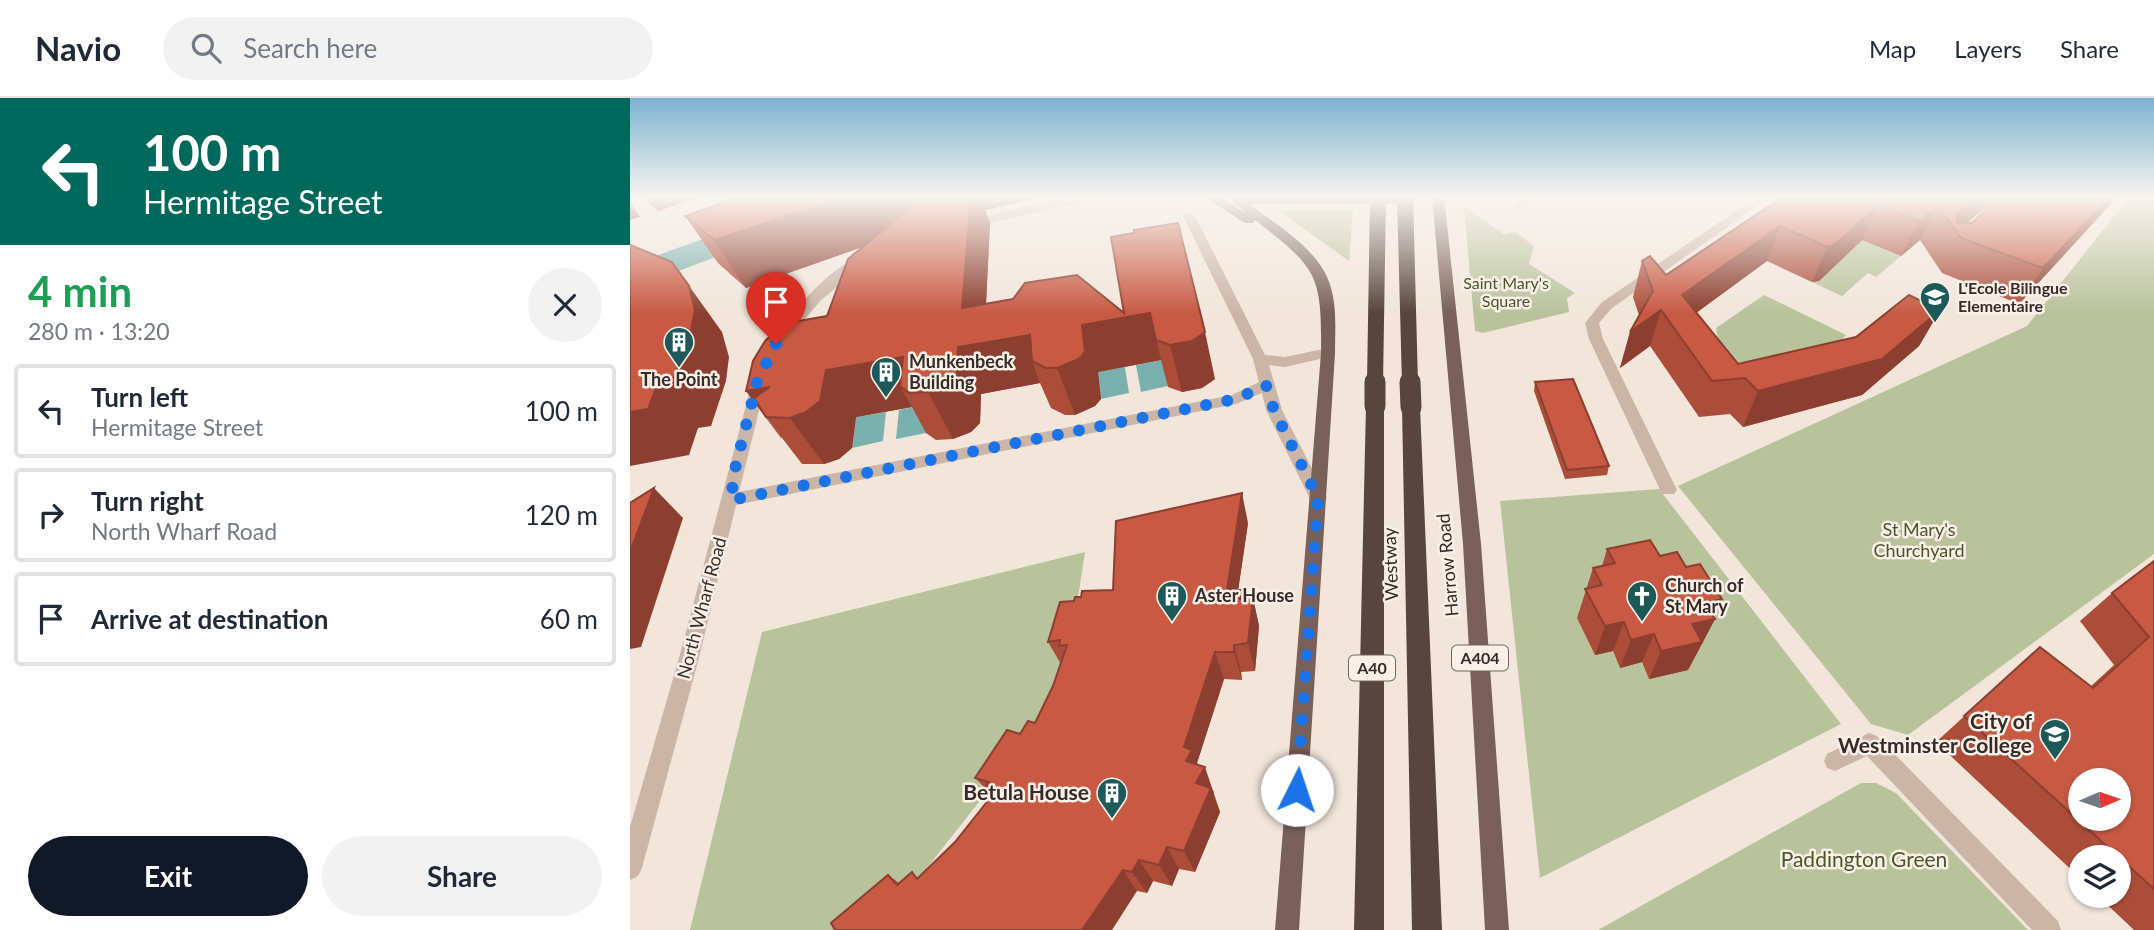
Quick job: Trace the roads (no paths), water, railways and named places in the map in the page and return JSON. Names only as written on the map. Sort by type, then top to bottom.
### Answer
[{"type":"highway","name":"Westway","points":[[1369,930],[1377,235]]},
{"type":"highway","name":"Westway","points":[[1406,235],[1427,930]]},
{"type":"main road","points":[[1277,235],[1286,240]]},
{"type":"main road","points":[[1280,235],[1311,261],[1322,279],[1328,307],[1328,353],[1287,927]]},
{"type":"main road","name":"Harrow Road","points":[[1442,235],[1472,544],[1497,930]]},
{"type":"street","points":[[1195,235],[1202,256],[1260,359],[1274,410],[1318,498]]},
{"type":"street","points":[[1668,490],[1596,340],[1592,323],[1607,305],[1709,235]]},
{"type":"street","name":"North Wharf Road","points":[[630,868],[731,500],[734,473],[757,382],[769,358],[808,302],[836,276],[880,252]]},
{"type":"street","points":[[1260,359],[1285,362],[1328,353]]},
{"type":"street","points":[[731,500],[1236,399],[1266,385]]},
{"type":"street","points":[[1835,761],[1870,743],[2049,930]]},
{"type":"water","points":[[715,235],[774,235],[673,273],[630,265]]},
{"type":"water","points":[[1162,360],[1168,386],[1141,392],[1136,365]]},
{"type":"water","points":[[1125,367],[1129,393],[1101,399],[1098,372]]},
{"type":"water","points":[[928,404],[926,433],[896,439],[899,410]]},
{"type":"water","points":[[886,412],[883,441],[852,448],[856,417]]},
{"type":"place","name":"L'Ecole Bilingue Elementaire","points":[[1935,324]]},
{"type":"place","name":"The Point","points":[[679,369]]},
{"type":"place","name":"Munkenbeck Building","points":[[886,399]]},
{"type":"place","name":"Aster House","points":[[1172,623]]},
{"type":"place","name":"Church of St Mary","points":[[1642,623]]},
{"type":"place","name":"City of Westminster College","points":[[2055,761]]},
{"type":"place","name":"Betula House","points":[[1112,820]]},
{"type":"park label","name":"Saint Mary's Square","points":[[1506,292]]},
{"type":"park label","name":"St Mary's Churchyard","points":[[1919,540]]},
{"type":"park label","name":"Paddington Green","points":[[1864,860]]}]
